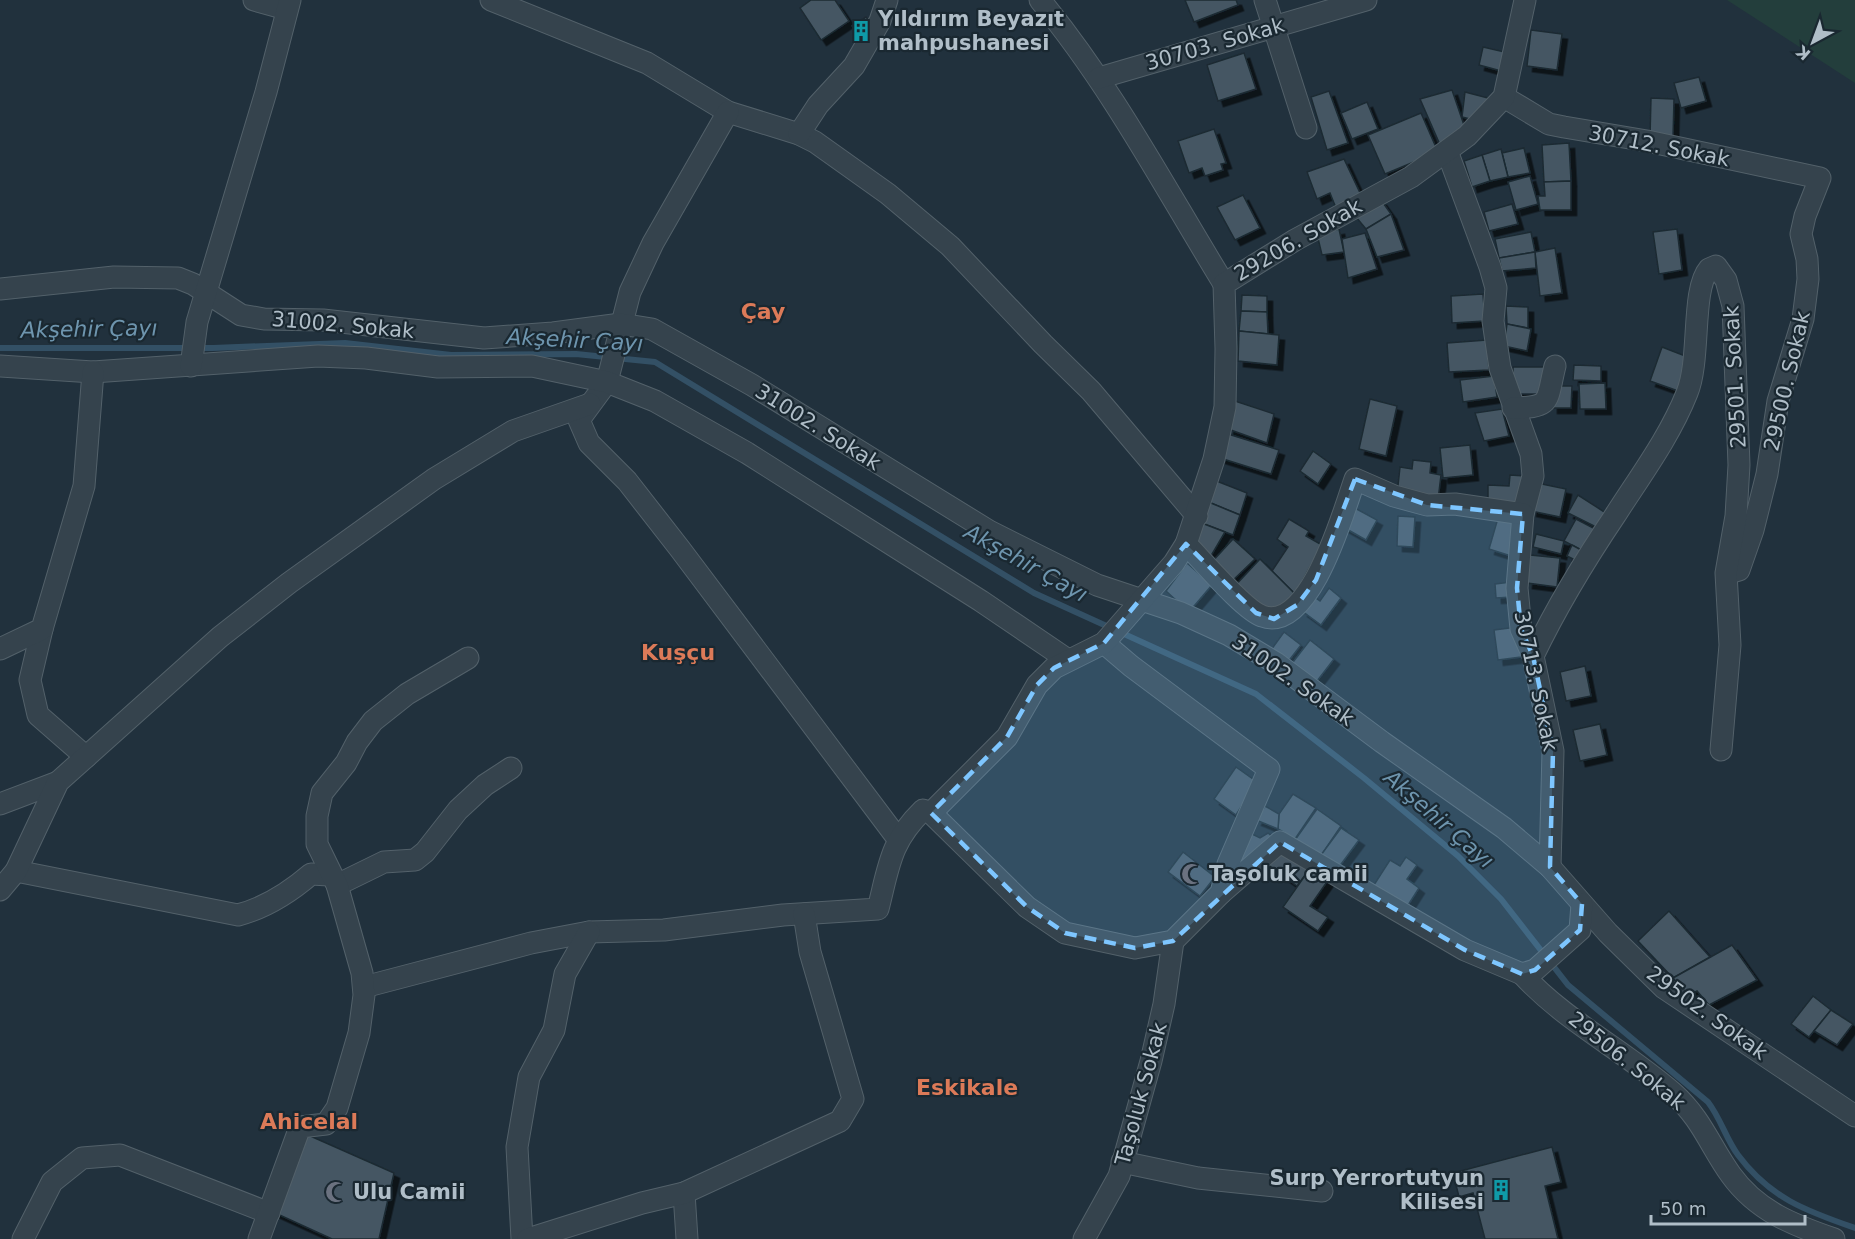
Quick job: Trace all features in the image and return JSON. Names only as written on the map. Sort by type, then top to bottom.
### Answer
[{"type":"street","points":[[191,366],[197,322],[266,92],[288,5],[254,0]]},
{"type":"street","points":[[491,0],[647,63],[728,112],[799,134],[815,142],[888,194],[950,246],[1091,391],[1197,516]]},
{"type":"street","points":[[799,134],[818,105],[854,66],[880,21],[887,0]]},
{"type":"street","points":[[1040,0],[1073,39],[1099,78],[1224,284]]},
{"type":"street","points":[[1265,0],[1306,128]]},
{"type":"street","name":"30703. Sokak","points":[[1099,78],[1366,0]]},
{"type":"street","points":[[1504,97],[1525,0]]},
{"type":"street","name":"29206. Sokak","points":[[1104,643],[1174,563],[1186,544],[1197,516],[1214,459],[1225,407],[1227,372],[1224,284],[1295,240],[1411,177],[1467,136],[1504,97]]},
{"type":"street","name":"30712. Sokak","points":[[1504,97],[1549,123],[1564,128],[1647,141],[1820,178]]},
{"type":"street","points":[[728,112],[653,243],[630,292],[607,382],[579,420],[589,443],[627,481],[898,839]]},
{"type":"street","name":"30713. Sokak","points":[[1447,151],[1477,228],[1496,288],[1494,342],[1513,408],[1531,454],[1533,476],[1523,514],[1517,588],[1521,629],[1533,656],[1553,751],[1550,867]]},
{"type":"street","name":"29500. Sokak","points":[[1726,573],[1739,570],[1753,530],[1767,474],[1778,401],[1806,302],[1807,259],[1802,234],[1805,216],[1820,178]]},
{"type":"street","name":"29501. Sokak","points":[[1533,656],[1557,606],[1665,436],[1688,392],[1698,342],[1700,285],[1709,269],[1716,266],[1731,292],[1740,488],[1726,573],[1730,645],[1721,750]]},
{"type":"street","name":"31002. Sokak","points":[[0,289],[71,280],[178,278],[207,292],[241,315],[264,319],[360,323],[455,336],[520,336],[621,324],[652,329],[780,403],[988,531],[1097,585],[1230,635],[1276,663],[1374,737],[1504,828],[1550,867]]},
{"type":"street","points":[[0,366],[93,372],[318,356],[366,357],[438,367],[532,366],[607,382],[655,401],[747,453],[981,601],[1068,660]]},
{"type":"street","points":[[1513,408],[1538,408],[1543,404],[1555,366]]},
{"type":"street","points":[[86,758],[38,715],[30,680],[42,629],[84,486],[93,372]]},
{"type":"street","points":[[0,804],[58,782],[220,637],[289,583],[434,479],[513,431],[590,404]]},
{"type":"street","points":[[1186,544],[1256,613],[1274,619],[1283,616],[1298,605],[1316,580],[1355,479],[1394,496],[1427,505],[1455,504],[1523,514]]},
{"type":"street","points":[[0,649],[42,629]]},
{"type":"street","points":[[931,813],[1007,737],[1037,685],[1054,668],[1104,643],[1131,666],[1269,769],[1228,864],[1221,893]]},
{"type":"street","points":[[258,1239],[300,1127],[326,1124],[337,1108],[359,1033],[364,987],[362,973],[333,880],[317,844],[317,816],[322,793],[346,763],[357,742],[373,721],[407,694],[468,658]]},
{"type":"street","points":[[16,871],[238,915],[268,903],[296,887],[311,874],[333,880],[384,862],[415,860],[425,852],[458,810],[485,785],[511,768]]},
{"type":"street","points":[[0,890],[16,871],[58,782]]},
{"type":"street","points":[[364,987],[531,943],[589,932],[664,930],[804,914],[878,909],[893,849],[904,828],[923,810],[931,813],[1027,907],[1065,933],[1135,948],[1173,941],[1221,893],[1280,842],[1465,950],[1528,972],[1580,930],[1582,903]]},
{"type":"street","name":"29502. Sokak","points":[[1550,867],[1608,933],[1664,987],[1855,1116]]},
{"type":"street","points":[[528,1239],[642,1203],[684,1193],[840,1121],[853,1100],[810,952],[804,914]]},
{"type":"street","points":[[522,1239],[517,1147],[529,1077],[554,1030],[565,974],[589,932]]},
{"type":"street","name":"Taşoluk Sokak","points":[[1084,1239],[1119,1176],[1154,1050],[1164,1004],[1173,941]]},
{"type":"street","name":"29506. Sokak","points":[[1528,972],[1542,993],[1673,1094],[1712,1140],[1730,1174],[1762,1208],[1780,1219],[1834,1239]]},
{"type":"street","points":[[23,1239],[51,1182],[82,1158],[120,1155],[269,1213]]},
{"type":"street","points":[[1122,1162],[1198,1178],[1322,1191]]},
{"type":"street","points":[[684,1193],[687,1239]]},
{"type":"highlighted area","points":[[1355,479],[1427,505],[1523,514],[1517,588],[1521,629],[1533,656],[1553,751],[1550,867],[1582,904],[1580,930],[1535,970],[1522,974],[1465,950],[1280,842],[1173,941],[1135,948],[1065,933],[1027,907],[931,813],[1007,737],[1037,685],[1054,668],[1104,643],[1186,544],[1256,613],[1274,619],[1297,605],[1316,580]]},
{"type":"green space","points":[[1727,0],[1855,0],[1855,83]]},
{"type":"building","points":[[811,0],[835,0],[849,21],[821,40],[800,8]]},
{"type":"building","points":[[1185,0],[1236,0],[1238,5],[1194,22]]},
{"type":"building","name":"Yıldırım Beyazıt mahpushanesi","points":[[866,17],[873,26],[860,37],[852,26]]},
{"type":"building","points":[[1531,30],[1562,34],[1557,70],[1527,66]]},
{"type":"building","points":[[1483,47],[1509,53],[1505,72],[1479,65]]},
{"type":"building","points":[[1244,53],[1256,89],[1218,101],[1207,65]]},
{"type":"building","points":[[1699,77],[1706,101],[1681,108],[1674,83]]},
{"type":"building","points":[[1452,90],[1466,131],[1441,147],[1420,99]]},
{"type":"building","points":[[1329,91],[1348,143],[1327,150],[1311,97]]},
{"type":"building","points":[[1465,92],[1488,98],[1478,121],[1462,117]]},
{"type":"building","points":[[1651,98],[1674,99],[1673,138],[1650,137]]},
{"type":"building","points":[[1367,102],[1378,129],[1352,139],[1341,113]]},
{"type":"building","points":[[1421,113],[1438,152],[1385,174],[1368,135]]},
{"type":"building","points":[[1214,129],[1226,163],[1221,164],[1223,170],[1205,176],[1202,168],[1189,173],[1178,141]]},
{"type":"building","points":[[1569,143],[1571,181],[1544,182],[1542,145]]},
{"type":"building","points":[[1524,148],[1530,173],[1508,177],[1502,153]]},
{"type":"building","points":[[1501,149],[1508,177],[1490,181],[1482,155]]},
{"type":"building","points":[[1482,155],[1490,181],[1472,187],[1464,161]]},
{"type":"building","points":[[1344,159],[1361,195],[1336,208],[1330,193],[1317,199],[1307,172]]},
{"type":"building","points":[[1530,176],[1538,204],[1516,210],[1508,182]]},
{"type":"building","points":[[1571,181],[1571,210],[1540,210],[1538,196],[1545,196],[1544,182]]},
{"type":"building","points":[[1243,195],[1260,228],[1235,240],[1217,207]]},
{"type":"building","points":[[1381,200],[1391,214],[1366,229],[1356,217]]},
{"type":"building","points":[[1512,204],[1518,224],[1489,231],[1484,212]]},
{"type":"building","points":[[1391,214],[1404,250],[1377,257],[1366,229]]},
{"type":"building","points":[[1339,229],[1344,252],[1322,255],[1317,234]]},
{"type":"building","points":[[1677,229],[1682,270],[1659,274],[1653,232]]},
{"type":"building","points":[[1531,232],[1535,252],[1499,258],[1495,239]]},
{"type":"building","points":[[1365,233],[1377,269],[1348,278],[1342,239]]},
{"type":"building","points":[[1555,248],[1562,293],[1540,296],[1535,252]]},
{"type":"building","points":[[1535,252],[1536,268],[1502,271],[1499,258]]},
{"type":"building","points":[[1483,294],[1485,321],[1452,323],[1451,296]]},
{"type":"building","points":[[1242,295],[1267,296],[1267,312],[1241,311]]},
{"type":"building","points":[[1506,306],[1528,307],[1528,328],[1507,324]]},
{"type":"building","points":[[1241,311],[1267,312],[1268,334],[1239,331]]},
{"type":"building","points":[[1507,324],[1531,329],[1527,351],[1504,346]]},
{"type":"building","points":[[1239,331],[1279,335],[1277,365],[1238,361]]},
{"type":"building","points":[[1487,340],[1489,370],[1449,372],[1447,343]]},
{"type":"building","points":[[1662,347],[1693,359],[1681,392],[1650,381]]},
{"type":"building","points":[[1574,365],[1601,366],[1601,381],[1573,380]]},
{"type":"building","points":[[1513,367],[1545,367],[1545,394],[1513,394]]},
{"type":"building","points":[[1494,376],[1497,397],[1463,402],[1460,380]]},
{"type":"building","points":[[1605,383],[1606,409],[1580,409],[1579,384]]},
{"type":"building","points":[[1552,386],[1572,386],[1571,408],[1552,408]]},
{"type":"building","points":[[1370,399],[1397,406],[1386,456],[1359,449]]},
{"type":"building","points":[[1235,401],[1274,414],[1267,443],[1228,429]]},
{"type":"building","points":[[1502,409],[1509,436],[1484,441],[1475,413]]},
{"type":"building","points":[[1228,434],[1279,450],[1271,474],[1220,458]]},
{"type":"building","points":[[1470,445],[1473,475],[1443,478],[1440,448]]},
{"type":"building","points":[[1313,451],[1331,464],[1318,484],[1300,471]]},
{"type":"building","points":[[1413,460],[1431,462],[1430,473],[1441,475],[1438,500],[1397,495],[1400,467],[1412,469]]},
{"type":"building","points":[[1510,475],[1525,476],[1524,508],[1488,507],[1488,485],[1509,486]]},
{"type":"building","points":[[1214,480],[1247,493],[1240,515],[1206,501]]},
{"type":"building","points":[[1537,483],[1566,489],[1560,517],[1531,511]]},
{"type":"building","points":[[1578,495],[1609,515],[1600,529],[1568,513]]},
{"type":"building","points":[[1206,501],[1240,515],[1233,535],[1199,522]]},
{"type":"building","points":[[1353,507],[1377,520],[1366,540],[1343,527]]},
{"type":"building","points":[[1398,516],[1415,517],[1413,547],[1397,546]]},
{"type":"building","points":[[1498,518],[1520,524],[1511,556],[1489,549]]},
{"type":"building","points":[[1289,519],[1309,531],[1306,536],[1322,545],[1295,594],[1272,571],[1288,547],[1277,539]]},
{"type":"building","points":[[1576,519],[1599,531],[1587,553],[1564,541]]},
{"type":"building","points":[[1199,522],[1225,532],[1208,561],[1189,546]]},
{"type":"building","points":[[1536,534],[1564,541],[1561,554],[1533,547]]},
{"type":"building","points":[[1233,539],[1255,559],[1230,583],[1210,564]]},
{"type":"building","points":[[1572,545],[1585,552],[1579,562],[1567,556]]},
{"type":"building","points":[[1530,555],[1560,558],[1557,587],[1527,583]]},
{"type":"building","points":[[1260,559],[1295,594],[1286,604],[1260,615],[1232,589]]},
{"type":"building","points":[[1187,563],[1212,585],[1189,612],[1166,591]]},
{"type":"building","points":[[1511,582],[1512,597],[1496,598],[1495,584]]},
{"type":"building","points":[[1329,588],[1341,598],[1321,625],[1302,611],[1313,596],[1320,601]]},
{"type":"building","points":[[1517,627],[1521,657],[1498,660],[1494,630]]},
{"type":"building","points":[[1284,632],[1301,645],[1287,663],[1271,650]]},
{"type":"building","points":[[1310,640],[1334,659],[1314,685],[1290,666]]},
{"type":"building","points":[[1585,666],[1591,696],[1566,701],[1560,672]]},
{"type":"building","points":[[1600,724],[1607,755],[1580,761],[1573,730]]},
{"type":"building","points":[[1236,767],[1257,782],[1236,815],[1214,799]]},
{"type":"building","points":[[1293,794],[1316,808],[1295,839],[1278,829],[1279,814]]},
{"type":"building","points":[[1265,806],[1279,814],[1278,829],[1256,820]]},
{"type":"building","points":[[1317,809],[1341,826],[1320,857],[1295,840]]},
{"type":"building","points":[[1341,828],[1359,840],[1339,867],[1321,855]]},
{"type":"building","points":[[1248,832],[1260,838],[1268,833],[1274,838],[1243,869],[1233,863]]},
{"type":"building","points":[[1279,848],[1311,867],[1297,886],[1267,864]]},
{"type":"building","name":"Taşoluk camii","points":[[1183,852],[1215,877],[1200,896],[1168,872]]},
{"type":"building","points":[[1406,857],[1417,865],[1407,879],[1419,888],[1405,910],[1372,888],[1390,860],[1400,866]]},
{"type":"building","points":[[1311,867],[1329,879],[1310,906],[1328,917],[1318,931],[1283,907]]},
{"type":"building","points":[[1669,911],[1710,957],[1673,978],[1638,941]]},
{"type":"building","points":[[1732,945],[1757,980],[1709,1005],[1697,991],[1688,996],[1673,978]]},
{"type":"building","points":[[1813,996],[1831,1010],[1809,1037],[1791,1024]]},
{"type":"building","points":[[1831,1010],[1853,1024],[1837,1045],[1814,1031]]},
{"type":"building","name":"Ulu Camii","points":[[308,1135],[394,1173],[379,1239],[332,1239],[273,1212]]},
{"type":"building","name":"Surp Yerrortutyun Kilisesi","points":[[1552,1147],[1561,1182],[1545,1186],[1558,1239],[1485,1239],[1473,1193],[1459,1197],[1453,1173]]},
{"type":"waterway","name":"Akşehir Çayı","points":[[0,348],[213,348],[345,343],[451,355],[576,354],[655,362],[1034,593],[1256,694],[1364,778],[1458,856],[1501,899],[1568,985],[1708,1102],[1738,1155],[1763,1182],[1776,1193],[1805,1209],[1855,1228]]},
{"type":"place","name":"Yıldırım Beyazıt mahpushanesi","points":[[861,31]]},
{"type":"place","name":"Taşoluk camii","points":[[1192,874]]},
{"type":"place","name":"Surp Yerrortutyun Kilisesi","points":[[1501,1190]]},
{"type":"place","name":"Ulu Camii","points":[[336,1192]]},
{"type":"district","name":"Çay","points":[[763,311]]},
{"type":"district","name":"Kuşçu","points":[[678,652]]},
{"type":"district","name":"Eskikale","points":[[967,1087]]},
{"type":"district","name":"Ahicelal","points":[[309,1121]]}]
